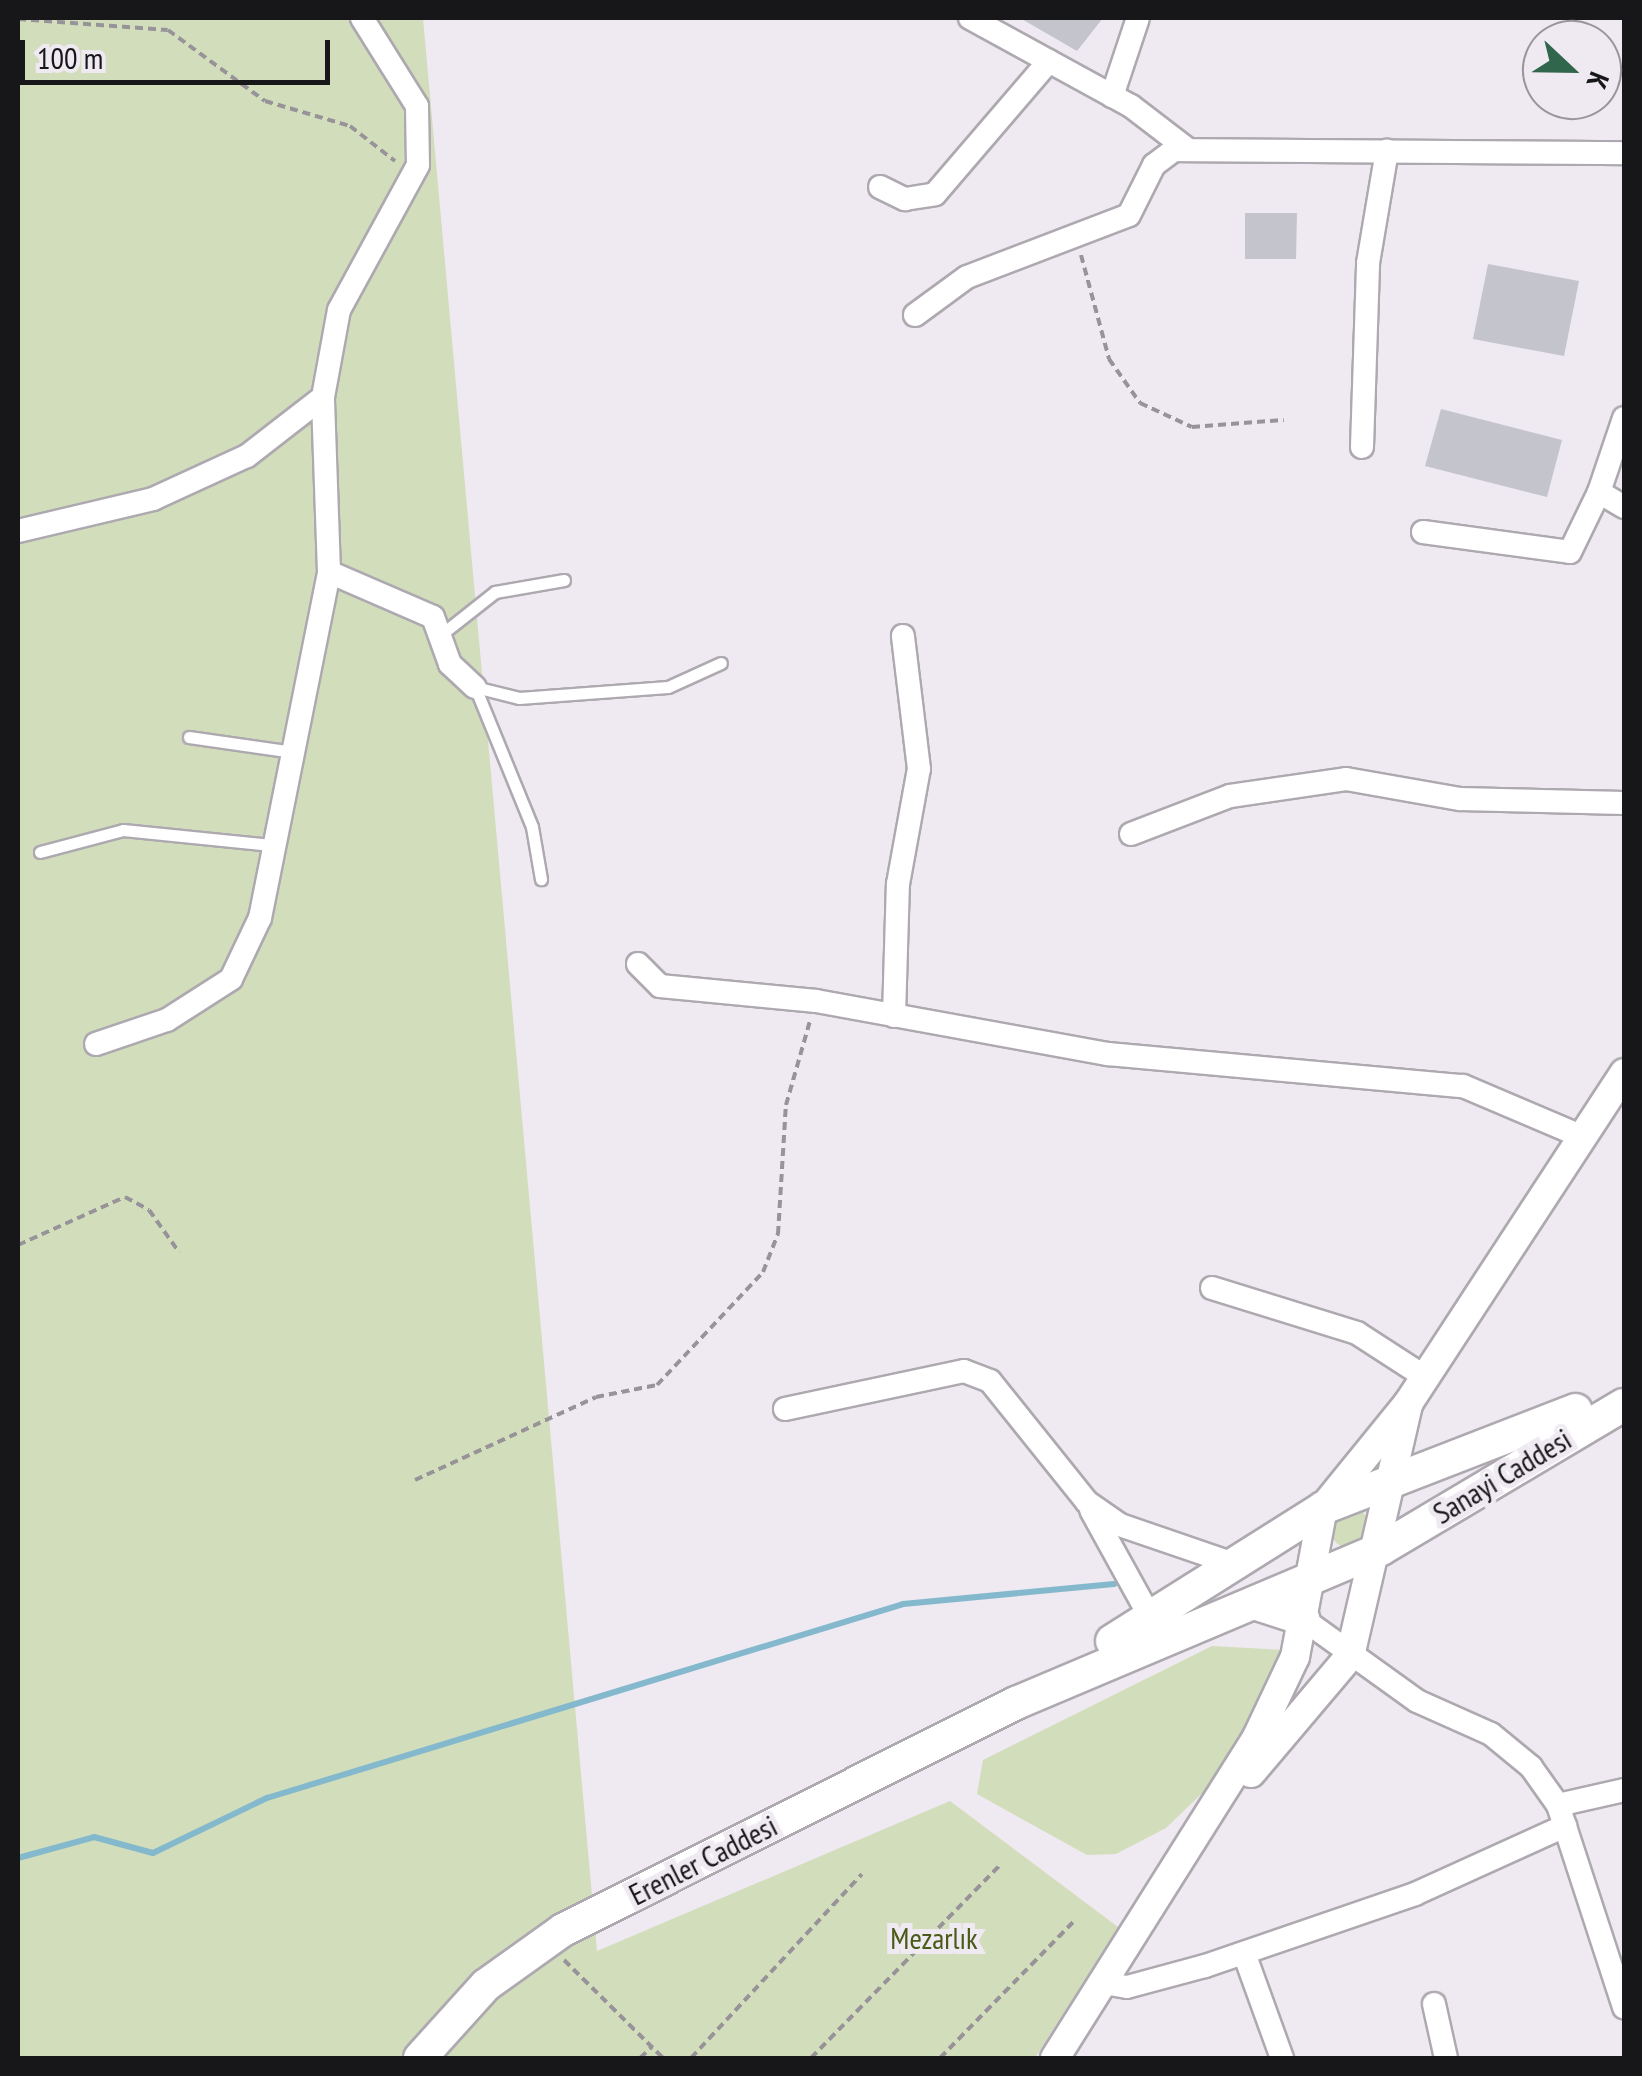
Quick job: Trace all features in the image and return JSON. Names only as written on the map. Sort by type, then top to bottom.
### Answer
[{"type":"main road","name":"Sanayi Caddesi","points":[[1323,1508],[1624,1388]]},
{"type":"main road","name":"Sanayi Caddesi","points":[[1381,1549],[1624,1405]]},
{"type":"main road","name":"Erenler Caddesi","points":[[1016,1703],[1323,1508]]},
{"type":"main road","name":"Erenler Caddesi","points":[[420,2058],[486,1985],[546,1942],[1016,1703],[1312,1582],[1381,1549]]},
{"type":"main road","points":[[1254,1603],[1303,1620]]},
{"type":"street","points":[[96,1044],[167,1020],[231,980],[260,918],[271,845],[294,752],[329,572],[323,397],[339,310],[411,177],[416,106],[362,18]]},
{"type":"street","points":[[970,18],[1112,96],[1186,148]]},
{"type":"street","points":[[1112,96],[1138,18]]},
{"type":"street","points":[[880,188],[905,199],[934,194],[1049,62]]},
{"type":"street","points":[[915,315],[967,277],[1129,215],[1154,164],[1186,148],[1624,153]]},
{"type":"street","points":[[1362,447],[1368,263],[1387,151]]},
{"type":"street","points":[[18,532],[153,499],[247,456],[323,397]]},
{"type":"street","points":[[1423,532],[1570,552],[1599,492],[1624,418]]},
{"type":"street","points":[[1599,492],[1624,507]]},
{"type":"street","points":[[329,572],[425,612],[442,633],[450,664],[475,686]]},
{"type":"street","points":[[894,1016],[898,884],[919,769],[903,636]]},
{"type":"street","points":[[1132,834],[1230,796],[1346,779],[1460,799],[1624,803]]},
{"type":"street","points":[[638,964],[660,986],[816,1000],[1108,1054],[1463,1086],[1581,1136]]},
{"type":"street","points":[[1065,2053],[1104,1983],[1202,1832],[1256,1739],[1303,1620],[1323,1508],[1408,1402],[1624,1073]]},
{"type":"street","points":[[1212,1288],[1357,1333],[1424,1377]]},
{"type":"street","points":[[785,1408],[964,1371],[990,1381],[1088,1502],[1150,1617]]},
{"type":"street","points":[[1202,1832],[1350,1656],[1399,1475],[1408,1402]]},
{"type":"street","points":[[1088,1502],[1120,1525],[1234,1564]]},
{"type":"street","points":[[1303,1620],[1416,1702],[1491,1734],[1562,1816],[1624,2007]]},
{"type":"street","points":[[1104,1983],[1127,1987],[1244,1953],[1415,1894],[1562,1816],[1624,1790]]},
{"type":"street","points":[[1244,1953],[1282,2058]]},
{"type":"street","points":[[1434,2004],[1446,2058]]},
{"type":"lane","points":[[442,633],[495,592],[564,580]]},
{"type":"lane","points":[[475,686],[518,698],[668,686],[721,663]]},
{"type":"lane","points":[[475,686],[532,827],[541,880]]},
{"type":"lane","points":[[189,737],[294,752]]},
{"type":"lane","points":[[40,852],[124,830],[271,845]]},
{"type":"path","points":[[18,19],[168,30],[265,102],[368,135],[411,177]]},
{"type":"path","points":[[1076,236],[1109,359],[1140,403],[1192,427],[1284,420]]},
{"type":"path","points":[[414,1480],[596,1397],[657,1385],[763,1272],[778,1234],[786,1105],[816,1000]]},
{"type":"path","points":[[18,1245],[125,1197],[148,1210],[179,1252]]},
{"type":"path","points":[[811,2058],[999,1866]]},
{"type":"path","points":[[691,2058],[862,1874]]},
{"type":"path","points":[[940,2058],[1073,1922]]},
{"type":"path","points":[[546,1942],[663,2058]]},
{"type":"path","points":[[640,2058],[652,2047]]},
{"type":"green space","name":"Mezarlık","points":[[18,18],[423,18],[597,1951],[950,1801],[1118,1927],[1035,2058],[18,2058]]},
{"type":"green space","points":[[1350,1508],[1364,1514],[1370,1528],[1364,1542],[1350,1548],[1336,1542],[1330,1528],[1336,1514]]},
{"type":"green space","points":[[1212,1646],[1284,1650],[1221,1775],[1166,1828],[1116,1854],[1087,1855],[977,1794],[983,1760]]},
{"type":"building","points":[[1020,18],[1103,18],[1077,51]]},
{"type":"building","points":[[1245,213],[1297,213],[1296,259],[1245,259]]},
{"type":"building","points":[[1488,264],[1579,281],[1564,356],[1473,339]]},
{"type":"building","points":[[1441,409],[1562,440],[1547,497],[1425,466]]},
{"type":"waterway","points":[[18,1858],[94,1837],[153,1853],[267,1798],[903,1604],[1114,1584]]}]
